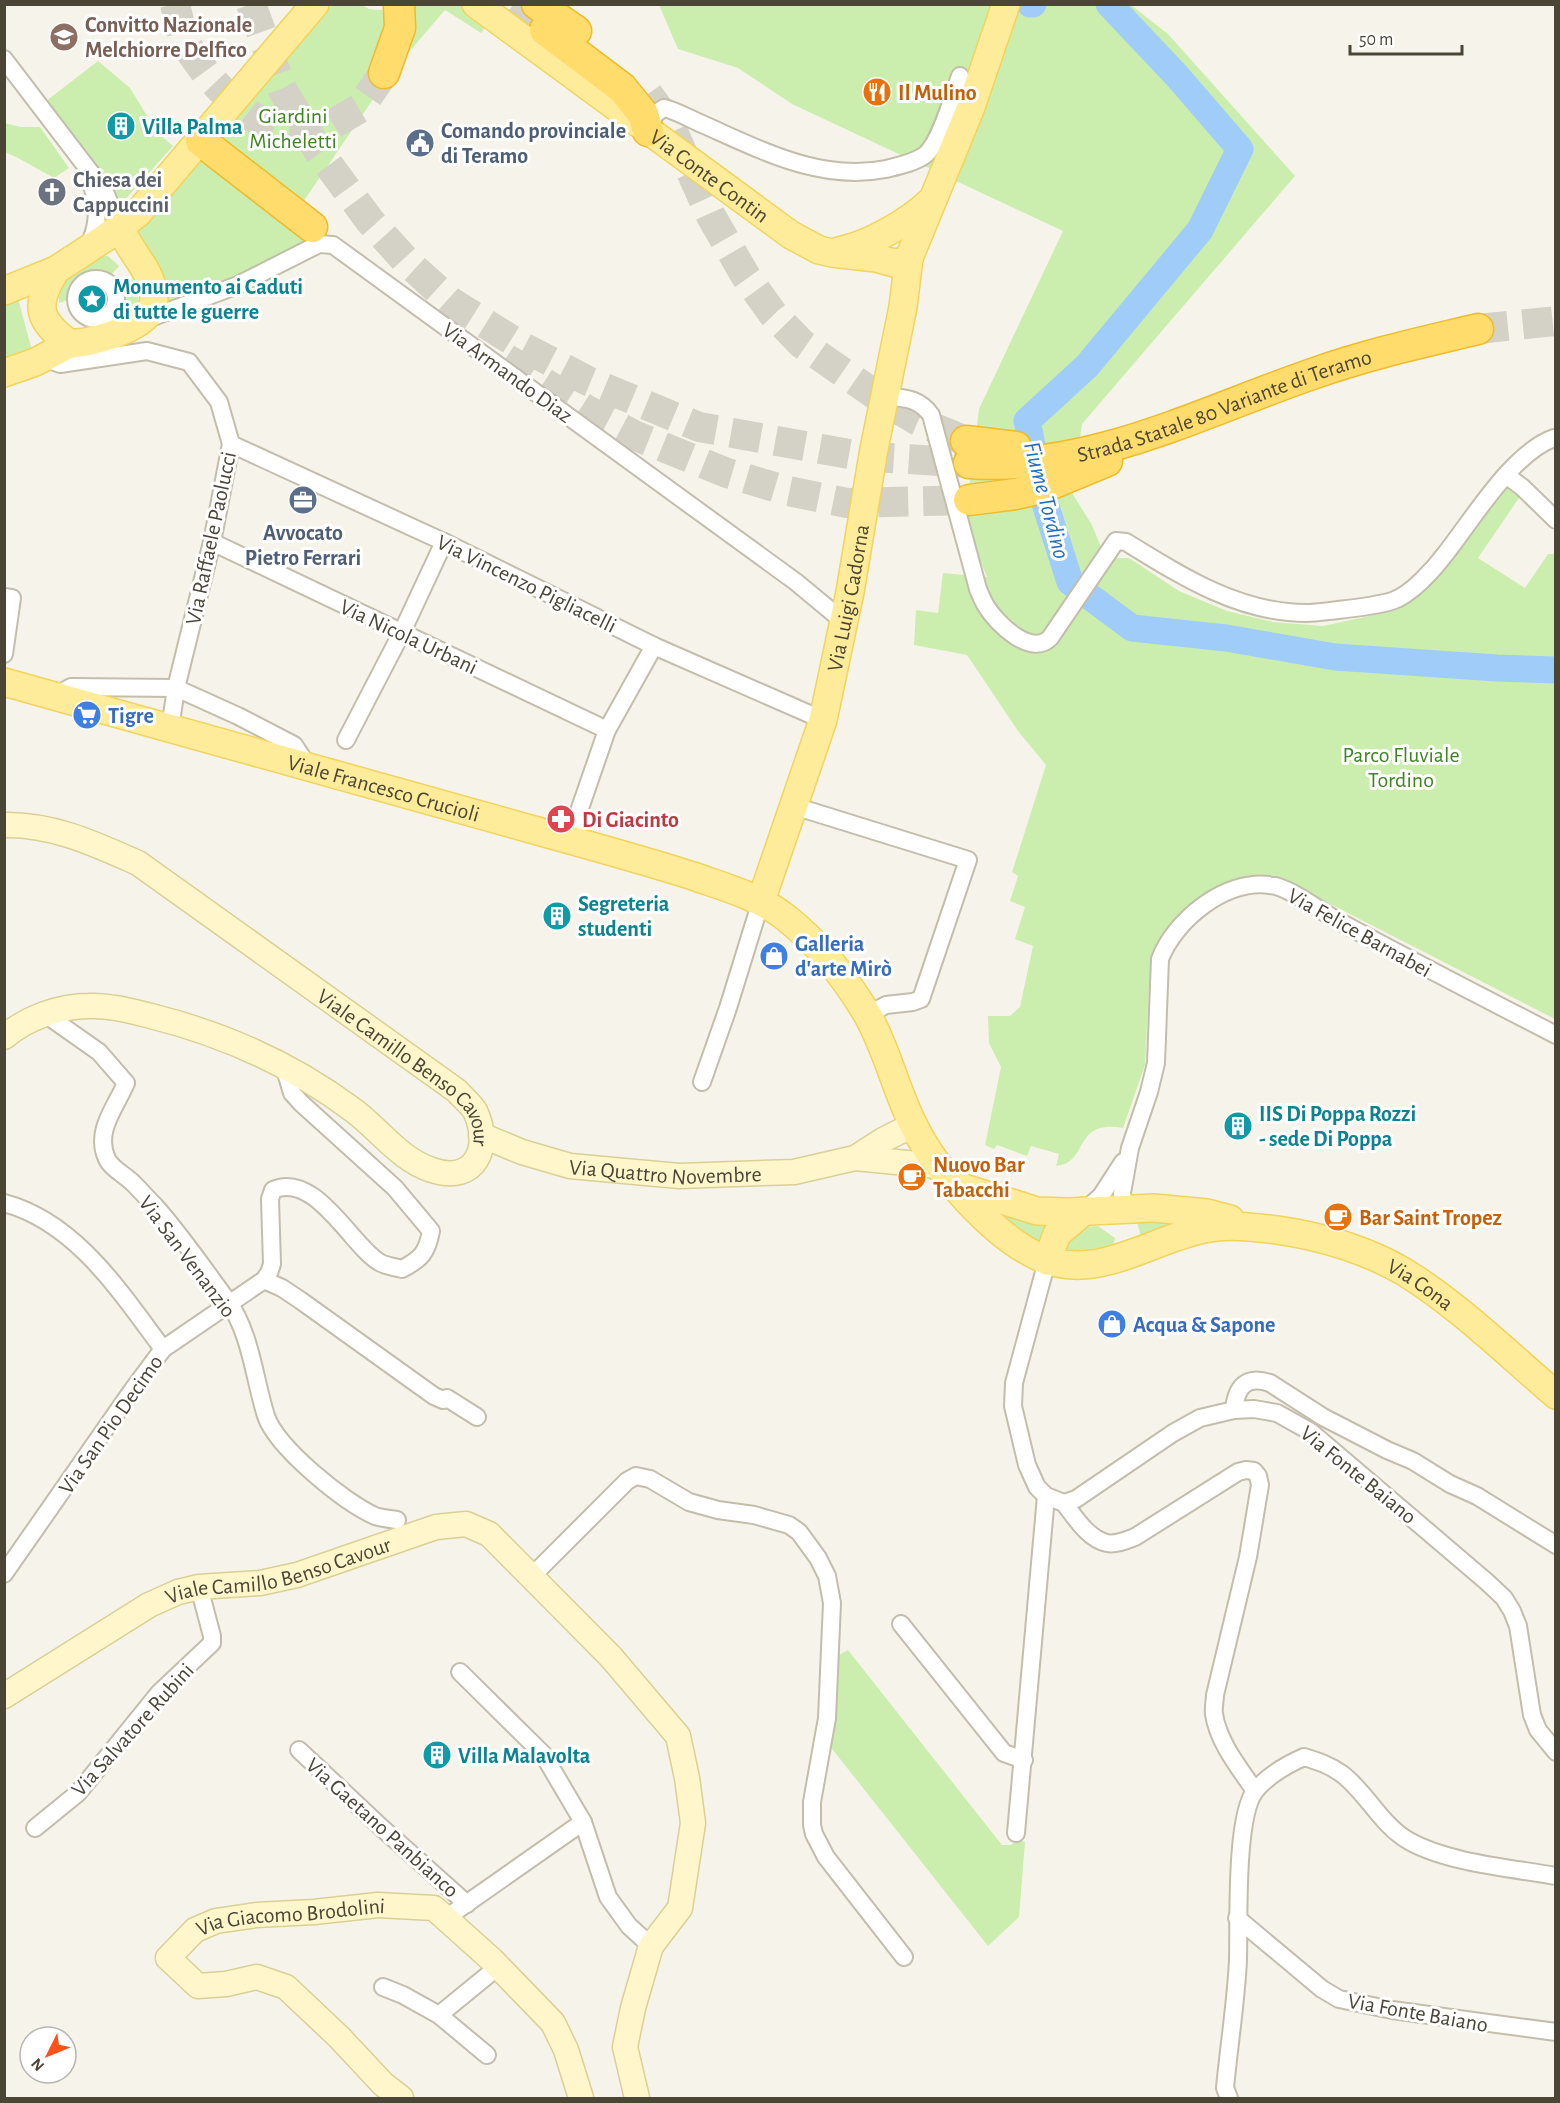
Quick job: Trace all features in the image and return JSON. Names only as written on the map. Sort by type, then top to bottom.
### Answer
[{"type":"highway","points":[[384,73],[400,28],[399,4]]},
{"type":"highway","points":[[541,17],[626,92],[643,114],[648,131]]},
{"type":"highway","points":[[541,17],[570,26],[659,102]]},
{"type":"highway","points":[[201,141],[312,227]]},
{"type":"highway","name":"Strada Statale 80 Variante di Teramo","points":[[1193,418],[1317,372],[1478,328]]},
{"type":"highway","points":[[975,453],[1021,447],[1056,446],[1193,418]]},
{"type":"highway","points":[[976,499],[1042,488],[1075,476],[1122,455],[1193,418]]},
{"type":"main road","name":"Via Conte Contin","points":[[476,4],[791,236],[832,253],[876,258],[899,253]]},
{"type":"main road","name":"Via Luigi Cadorna","points":[[761,901],[823,720],[850,592],[885,396],[899,253],[934,198],[971,107],[1006,4]]},
{"type":"main road","points":[[4,291],[46,275],[86,250],[120,238],[138,213],[315,5]]},
{"type":"main road","points":[[4,373],[44,358],[70,344],[111,334],[144,320],[152,309],[154,298],[146,270],[120,238]]},
{"type":"main road","points":[[46,275],[41,305],[43,317],[54,333],[70,344]]},
{"type":"main road","points":[[44,358],[32,321],[30,303],[32,291],[46,275]]},
{"type":"main road","name":"Viale Francesco Crucioli","points":[[4,682],[666,868],[761,901],[788,919],[812,942],[841,977],[867,1015],[890,1063],[913,1125]]},
{"type":"main road","name":"Viale Camillo Benso Cavour","points":[[4,825],[50,829],[88,841],[138,863],[457,1091],[475,1110],[482,1135],[476,1162],[464,1172],[433,1171],[411,1160],[353,1110],[284,1066],[222,1038],[188,1026],[125,1010],[81,1006],[31,1019],[4,1036]]},
{"type":"main road","name":"Via Quattro Novembre","points":[[482,1135],[522,1152],[570,1167],[679,1176],[794,1172],[855,1158],[913,1125]]},
{"type":"main road","name":"Via Cona","points":[[913,1125],[946,1175],[994,1225],[1020,1247],[1047,1261],[1070,1265],[1100,1264],[1175,1236],[1219,1226],[1288,1232],[1330,1242],[1368,1254],[1406,1273],[1470,1321],[1556,1395]]},
{"type":"main road","name":"Via Quattro Novembre","points":[[855,1158],[946,1175]]},
{"type":"main road","name":"Via Cona","points":[[946,1175],[1037,1211],[1125,1211],[1154,1208],[1207,1213],[1256,1228]]},
{"type":"main road","points":[[1047,1261],[1057,1234],[1084,1211]]},
{"type":"main road","points":[[1124,1256],[1127,1235],[1125,1211]]},
{"type":"main road","name":"Viale Camillo Benso Cavour","points":[[4,1696],[149,1605],[178,1592],[199,1587],[246,1585],[297,1575],[420,1532],[466,1524],[489,1534],[551,1596],[611,1657],[678,1736],[693,1823],[680,1908],[651,1946]]},
{"type":"main road","name":"Via Giacomo Brodolini","points":[[401,2098],[383,2084],[339,2037],[286,1987],[257,1977],[226,1984],[198,1986],[168,1958],[195,1930],[226,1919],[378,1905],[435,1908],[498,1966],[553,2024],[566,2050],[581,2098]]},
{"type":"main road","points":[[637,2098],[625,2047],[633,2008],[651,1946]]},
{"type":"street","points":[[4,58],[104,190],[120,238]]},
{"type":"street","points":[[659,102],[780,158],[811,168],[856,173],[909,163],[925,155],[936,141],[960,76]]},
{"type":"street","points":[[648,131],[661,120],[659,102]]},
{"type":"street","points":[[86,250],[96,231],[98,220],[93,189]]},
{"type":"street","name":"Via Armando Diaz","points":[[144,320],[238,285],[319,244],[333,245],[815,597],[837,616],[843,626]]},
{"type":"street","name":"Via Raffaele Paolucci","points":[[44,358],[60,364],[147,351],[189,362],[219,402],[231,444],[212,542],[176,688],[170,729]]},
{"type":"street","points":[[885,396],[907,398],[924,404],[931,415],[978,589],[986,607],[1000,622],[1025,642],[1035,645],[1044,644],[1050,638],[1116,541],[1126,542],[1198,585],[1254,606],[1306,613],[1355,608],[1394,600],[1418,584],[1446,553],[1476,510],[1539,443],[1556,439]]},
{"type":"street","name":"Via Vincenzo Pigliacelli","points":[[231,444],[444,542],[654,646],[823,720]]},
{"type":"street","points":[[1507,476],[1522,487],[1556,520]]},
{"type":"street","name":"Via Nicola Urbani","points":[[212,542],[607,730]]},
{"type":"street","points":[[346,741],[402,632],[444,542]]},
{"type":"street","points":[[815,597],[835,600],[850,592]]},
{"type":"street","points":[[4,597],[12,598],[4,654]]},
{"type":"street","points":[[569,840],[607,730],[654,646]]},
{"type":"street","points":[[54,696],[70,687],[176,688],[294,745],[308,766]]},
{"type":"street","points":[[794,806],[968,860],[921,999],[886,1005],[867,1015]]},
{"type":"street","name":"Via Felice Barnabei","points":[[1125,1211],[1122,1193],[1130,1148],[1156,1063],[1160,959],[1166,943],[1181,924],[1206,903],[1239,888],[1270,885],[1286,890],[1319,911],[1556,1035]]},
{"type":"street","points":[[702,1082],[761,901]]},
{"type":"street","name":"Via San Venanzio","points":[[45,1014],[99,1052],[126,1083],[119,1101],[104,1126],[103,1145],[107,1161],[133,1182],[157,1209],[229,1304],[247,1342],[266,1417],[273,1431],[333,1491],[376,1516],[397,1520]]},
{"type":"street","points":[[284,1066],[292,1093],[395,1188],[431,1231],[428,1248],[417,1261],[402,1269],[380,1263],[318,1200],[297,1189],[281,1186],[273,1190],[270,1199],[272,1264],[264,1280],[282,1287],[434,1396],[443,1400],[447,1398],[477,1417]]},
{"type":"street","name":"Via Felice Barnabei","points":[[1084,1211],[1101,1196],[1130,1148]]},
{"type":"street","points":[[4,1203],[52,1223],[85,1252],[163,1349]]},
{"type":"street","points":[[1047,1261],[1014,1383],[1013,1406],[1027,1465],[1038,1487],[1046,1496],[1064,1503],[1081,1525],[1095,1537],[1107,1543],[1118,1543],[1144,1532],[1238,1472],[1254,1471],[1258,1476],[1260,1485],[1248,1557],[1215,1695],[1214,1713],[1223,1739],[1255,1791]]},
{"type":"street","name":"Via San Pio Decimo","points":[[4,1574],[163,1349],[264,1280]]},
{"type":"street","points":[[1233,1410],[1235,1398],[1244,1384],[1252,1380],[1270,1383],[1323,1417],[1413,1461],[1450,1484],[1477,1496],[1556,1545]]},
{"type":"street","name":"Via Fonte Baiano","points":[[1064,1503],[1076,1499],[1102,1483],[1181,1427],[1200,1418],[1233,1410],[1254,1409],[1277,1413],[1311,1432],[1414,1518],[1504,1598],[1518,1626],[1532,1715],[1538,1730],[1556,1752]]},
{"type":"street","points":[[531,1576],[627,1481],[636,1476],[650,1479],[689,1502],[718,1510],[776,1520],[799,1532],[818,1558],[826,1576],[832,1603],[827,1718],[811,1815],[814,1834],[826,1857],[904,1957]]},
{"type":"street","points":[[1016,1833],[1046,1496]]},
{"type":"street","name":"Via Salvatore Rubini","points":[[35,1828],[78,1793],[159,1693],[212,1643],[212,1635],[199,1587]]},
{"type":"street","points":[[902,1624],[1004,1753],[1024,1760]]},
{"type":"street","points":[[460,1672],[543,1754],[583,1822],[608,1897],[629,1926],[651,1946]]},
{"type":"street","name":"Via Gaetano Panbianco","points":[[299,1750],[467,1904]]},
{"type":"street","points":[[1229,2098],[1225,2088],[1238,1960],[1237,1918],[1244,1826],[1255,1791],[1282,1767],[1304,1757],[1326,1764],[1343,1774],[1395,1831],[1409,1841],[1434,1852],[1556,1876]]},
{"type":"street","name":"Via Gaetano Panbianco","points":[[446,1918],[583,1822]]},
{"type":"street","name":"Via Fonte Baiano","points":[[1237,1918],[1322,1989],[1339,1999],[1392,2010],[1556,2032]]},
{"type":"street","points":[[439,2015],[498,1966]]},
{"type":"street","points":[[383,1987],[439,2015],[488,2055]]},
{"type":"green space","name":"Giardini Micheletti","points":[[332,5],[362,5],[369,9],[380,10],[408,5],[459,5],[487,25],[481,33],[445,10],[391,73],[301,205],[221,137]]},
{"type":"green space","name":"Parco Fluviale Tordino","points":[[659,5],[1131,5],[1168,34],[1295,176],[1082,424],[1072,493],[1092,525],[1101,547],[1114,558],[1129,558],[1179,591],[1227,611],[1273,622],[1323,626],[1397,610],[1428,589],[1507,485],[1521,495],[1478,558],[1525,588],[1548,554],[1555,554],[1555,1019],[1295,886],[1258,876],[1221,888],[1194,901],[1171,923],[1158,943],[1149,985],[1145,1065],[1123,1128],[1107,1127],[1096,1130],[1088,1135],[1074,1158],[1056,1166],[1059,1154],[1031,1146],[1027,1156],[997,1145],[994,1149],[985,1145],[1001,1067],[989,1043],[988,1016],[1010,1016],[1020,1007],[1033,946],[1015,939],[1025,907],[1010,901],[1018,876],[1012,872],[1046,765],[1018,731],[967,655],[914,645],[916,610],[938,613],[943,573],[987,577],[977,553],[966,512],[979,409],[1063,231],[792,104],[738,68],[678,49]]},
{"type":"green space","points":[[98,61],[130,88],[157,132],[173,146],[121,204],[104,190],[41,105]]},
{"type":"green space","points":[[4,123],[21,127],[40,127],[69,168],[54,178],[5,152]]},
{"type":"green space","points":[[201,141],[314,247],[238,285],[151,309],[131,251],[138,213]]},
{"type":"green space","points":[[100,256],[108,256],[119,266],[112,274],[96,270],[82,274],[72,284],[68,300],[59,303],[62,287],[72,275]]},
{"type":"green space","points":[[131,278],[138,291],[137,305],[135,310],[118,320],[125,300],[122,287]]},
{"type":"green space","points":[[15,287],[35,362],[4,373],[4,290]]},
{"type":"green space","points":[[983,1197],[1052,1222],[1037,1246],[1024,1238]]},
{"type":"green space","points":[[1218,1217],[1140,1242],[1137,1222]]},
{"type":"green space","points":[[1098,1226],[1115,1238],[1113,1245],[1108,1249],[1086,1254],[1064,1253],[1062,1241],[1080,1227]]},
{"type":"green space","points":[[848,1650],[1002,1845],[1011,1845],[1017,1840],[1025,1842],[1019,1917],[988,1946],[829,1745],[835,1657]]},
{"type":"water","points":[[98,289],[105,292],[108,299],[105,306],[98,309],[91,306],[88,299],[91,292]]},
{"type":"waterway","name":"Fiume Tordino","points":[[1109,4],[1177,76],[1240,149],[1200,230],[1087,366],[1027,421],[1042,494],[1070,582],[1132,628],[1226,638],[1335,657],[1556,670]]},
{"type":"tunnel","points":[[175,4],[182,34],[192,54],[208,76],[230,99],[253,117],[275,127],[297,130],[328,127],[360,108],[384,73]]},
{"type":"tunnel","points":[[251,4],[282,89],[319,152],[370,221],[407,262],[451,302],[521,346],[588,381],[699,427],[860,456],[969,463]]},
{"type":"tunnel","points":[[514,4],[545,30]]},
{"type":"tunnel","points":[[648,94],[669,123],[711,216],[745,275],[773,314],[802,344],[883,400],[918,421],[966,441]]},
{"type":"tunnel","points":[[1478,329],[1556,321]]},
{"type":"tunnel","points":[[506,358],[587,410],[636,436],[727,473],[788,491],[847,503],[969,500]]},
{"type":"place","name":"Convitto Nazionale Melchiorre Delfico","points":[[64,37]]},
{"type":"place","name":"Il Mulino","points":[[877,92]]},
{"type":"place","name":"Villa Palma","points":[[121,126]]},
{"type":"place","name":"Comando provinciale di Teramo","points":[[420,143]]},
{"type":"place","name":"Chiesa dei Cappuccini","points":[[52,192]]},
{"type":"place","name":"Monumento ai Caduti di tutte le guerre","points":[[92,299]]},
{"type":"place","name":"Avvocato Pietro Ferrari","points":[[303,500]]},
{"type":"place","name":"Tigre","points":[[87,715]]},
{"type":"place","name":"Di Giacinto","points":[[561,819]]},
{"type":"place","name":"Segreteria studenti","points":[[557,916]]},
{"type":"place","name":"Galleria d'arte Mirò","points":[[774,956]]},
{"type":"place","name":"IIS Di Poppa Rozzi - sede Di Poppa","points":[[1238,1126]]},
{"type":"place","name":"Nuovo Bar Tabacchi","points":[[912,1177]]},
{"type":"place","name":"Bar Saint Tropez","points":[[1338,1217]]},
{"type":"place","name":"Acqua & Sapone","points":[[1112,1324]]},
{"type":"place","name":"Villa Malavolta","points":[[437,1755]]}]
